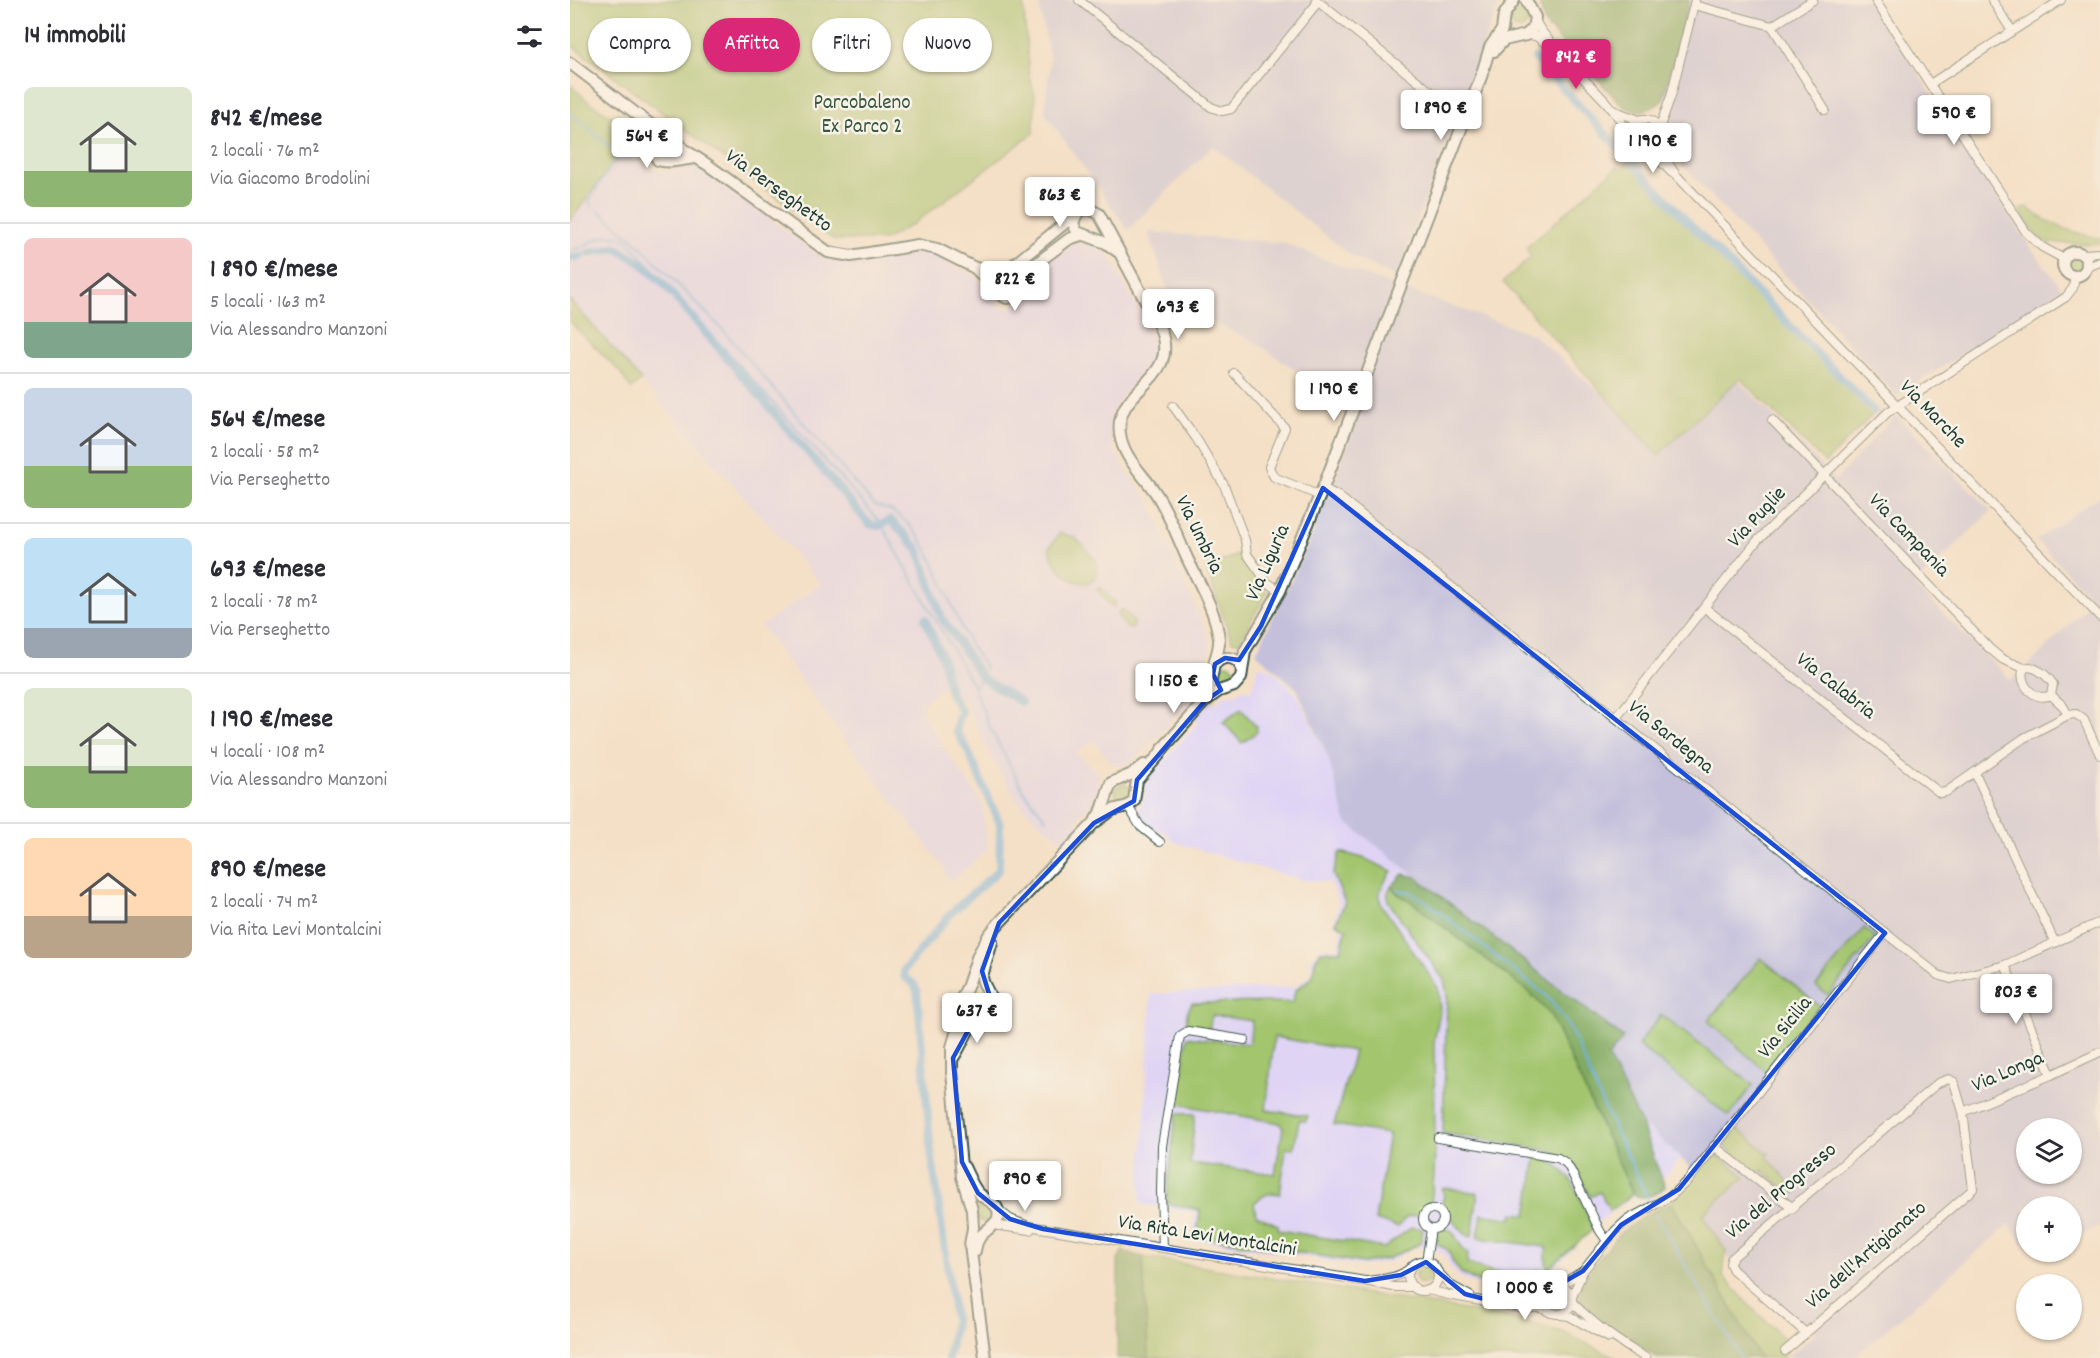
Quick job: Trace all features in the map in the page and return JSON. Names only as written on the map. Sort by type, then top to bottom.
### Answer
[{"type":"street","points":[[1079,0],[1211,107],[1222,111],[1231,109],[1317,1],[1465,119]]},
{"type":"street","points":[[1772,26],[1813,0]]},
{"type":"street","points":[[1875,0],[2026,232],[2042,247],[2064,259]]},
{"type":"street","points":[[1992,0],[2012,31]]},
{"type":"street","points":[[1929,84],[2061,0]]},
{"type":"street","points":[[1676,176],[1663,155],[1659,129],[1695,3],[1772,26],[1825,110]]},
{"type":"street","points":[[1557,52],[1536,36],[1508,32],[1504,15],[1512,4],[1520,4],[1531,9],[1538,27],[1557,52],[1613,110],[1635,145],[1650,152],[1676,176]]},
{"type":"street","points":[[1486,60],[1504,40],[1522,35],[1533,28],[1531,9]]},
{"type":"street","name":"Via Liguria","points":[[1242,670],[1245,651],[1280,591],[1322,492],[1465,119],[1490,47],[1501,32],[1504,22]]},
{"type":"street","points":[[570,63],[644,119],[664,135],[673,137],[679,144],[679,153],[672,161],[663,162],[653,152],[652,135],[644,119]]},
{"type":"street","points":[[1630,136],[1632,127],[1641,120],[1652,117],[1667,105]]},
{"type":"street","points":[[1613,110],[1641,120],[1653,121],[1659,129]]},
{"type":"street","points":[[654,143],[664,135]]},
{"type":"street","points":[[1643,149],[1653,147],[1659,139]]},
{"type":"street","name":"Via Perseghetto","points":[[679,144],[683,150],[828,252],[851,256],[927,245],[975,268],[1004,272]]},
{"type":"street","name":"Via Perseghetto","points":[[672,161],[696,158]]},
{"type":"street","name":"Via Marche","points":[[1676,176],[2100,617]]},
{"type":"street","points":[[1101,218],[1102,223],[1098,232],[1069,238],[1029,269],[1020,294],[1010,298],[1001,296],[996,289],[996,281],[1004,272],[1085,209],[1095,211],[1101,218],[1118,252]]},
{"type":"street","points":[[1077,213],[1074,225],[1085,236],[1106,243],[1118,252]]},
{"type":"street","name":"Via Umbria","points":[[1118,252],[1159,326],[1164,345],[1158,371],[1134,394],[1122,411],[1119,431],[1125,452],[1155,493],[1173,525],[1215,621],[1219,639],[1205,701]]},
{"type":"street","points":[[2100,253],[2072,252],[2064,259],[2064,268],[2075,276],[2081,274],[2087,267],[2100,262]]},
{"type":"street","points":[[2082,254],[2086,259],[2087,267]]},
{"type":"street","name":"Via Perseghetto","points":[[975,268],[996,289]]},
{"type":"street","points":[[1004,272],[1016,273],[1023,283]]},
{"type":"street","name":"Via Puglie","points":[[1616,718],[1757,541],[1888,412],[2066,297],[2073,288],[2075,276]]},
{"type":"street","name":"Via Sardegna","points":[[1234,373],[1285,428],[1269,467],[1274,477],[1338,496],[1938,975],[1951,979],[2005,965],[2100,922]]},
{"type":"street","points":[[1173,406],[1196,438],[1224,485],[1245,540],[1247,554],[1268,582],[1280,591]]},
{"type":"street","name":"Via Campania","points":[[1772,420],[1989,648],[2002,659],[2024,668],[2040,670],[2045,674],[2053,684],[2051,695]]},
{"type":"street","name":"Via Calabria","points":[[1705,608],[1943,793],[1975,773]]},
{"type":"street","points":[[990,1226],[979,1226],[972,1215],[965,1191],[952,1072],[952,1047],[964,1007],[962,998],[978,955],[999,923],[1094,823],[1112,810],[1136,798],[1137,780],[1205,701],[1240,681],[1241,665],[1230,658],[1219,639]]},
{"type":"street","name":"Via Liguria","points":[[1230,658],[1245,651]]},
{"type":"street","points":[[1228,687],[1218,684],[1214,669],[1222,658],[1230,658]]},
{"type":"street","name":"Via Campania","points":[[2024,668],[2021,677],[2029,689],[2039,697],[2051,695]]},
{"type":"street","name":"Via Campania","points":[[2051,695],[2063,706],[2068,715],[2076,714],[2084,720],[2100,755]]},
{"type":"street","points":[[2055,943],[1975,773],[2024,738],[2068,715]]},
{"type":"street","points":[[1094,823],[1102,810],[1111,783],[1137,771],[1164,747]]},
{"type":"street","points":[[1123,778],[1131,781],[1136,788]]},
{"type":"street","points":[[1108,795],[1112,803],[1124,806],[1140,826],[1160,842]]},
{"type":"street","points":[[964,1007],[971,1012],[980,1012],[990,1003],[990,997],[982,981],[983,966],[999,923]]},
{"type":"street","name":"Via Sicilia","points":[[1583,1271],[1627,1220],[1679,1189],[1885,933]]},
{"type":"street","points":[[2005,965],[2051,1075]]},
{"type":"street","points":[[965,990],[973,985],[986,989]]},
{"type":"street","points":[[953,1058],[980,1012]]},
{"type":"street","points":[[1163,1248],[1162,1146],[1180,1036],[1188,1031],[1245,1040]]},
{"type":"street","name":"Via Longa","points":[[1963,1112],[2100,1052]]},
{"type":"street","name":"Via del Progresso","points":[[1806,1332],[1733,1270],[1730,1264],[1736,1254],[1938,1083],[1949,1079],[1954,1082],[1963,1112]]},
{"type":"street","name":"Via dell'Artigianato","points":[[1785,1351],[1973,1189],[1963,1112]]},
{"type":"street","points":[[1438,1138],[1558,1158],[1566,1163],[1571,1171],[1607,1241]]},
{"type":"street","points":[[1714,1146],[1793,1208]]},
{"type":"street","points":[[962,1162],[975,1189],[999,1210],[998,1219],[976,1245],[974,1264]]},
{"type":"street","points":[[985,1358],[970,1245],[972,1215],[980,1200],[989,1200]]},
{"type":"street","name":"Via Rita Levi Montalcini","points":[[999,1210],[1023,1225],[1043,1229],[1393,1287],[1414,1287],[1521,1308],[1541,1308],[1551,1313],[1569,1316],[1646,1358]]},
{"type":"street","name":"Via Rita Levi Montalcini","points":[[990,1226],[1025,1230],[1043,1229]]},
{"type":"street","points":[[1426,1262],[1431,1229]]},
{"type":"street","name":"Via Rita Levi Montalcini","points":[[1365,1281],[1401,1275],[1420,1261],[1426,1262],[1434,1266],[1442,1279],[1450,1285],[1477,1300]]},
{"type":"street","points":[[1412,1266],[1409,1280],[1414,1287]]},
{"type":"street","points":[[1428,1290],[1436,1284],[1438,1274],[1436,1270]]},
{"type":"street","points":[[1559,1286],[1583,1271]]},
{"type":"street","points":[[1560,1315],[1568,1310],[1583,1271]]},
{"type":"street","name":"Via Rita Levi Montalcini","points":[[1508,1305],[1528,1300],[1559,1286],[1567,1290],[1583,1315],[1616,1341]]},
{"type":"street","points":[[1546,1292],[1545,1306],[1551,1313]]},
{"type":"highlighted area","points":[[1323,488],[1885,933],[1679,1189],[1621,1225],[1583,1271],[1541,1295],[1508,1305],[1465,1294],[1426,1262],[1401,1275],[1365,1281],[1043,1229],[1010,1219],[978,1193],[962,1162],[953,1058],[975,1018],[987,1009],[990,997],[982,971],[999,923],[1094,823],[1134,801],[1137,780],[1205,701],[1221,690],[1213,674],[1215,664],[1225,658],[1239,660],[1261,626]]},
{"type":"shaded area","points":[[1038,0],[1500,0],[1396,277],[1353,257],[1213,146],[1128,230],[1045,113],[1050,59]]},
{"type":"shaded area","points":[[1689,0],[1871,0],[2035,254],[2063,289],[1897,396],[1666,147],[1674,101],[1663,100]]},
{"type":"shaded area","points":[[622,152],[661,172],[690,165],[700,166],[815,253],[833,260],[843,262],[921,251],[931,252],[975,277],[1004,308],[1010,309],[1029,291],[1033,277],[1065,248],[1091,244],[1107,253],[1131,296],[1129,297],[1134,300],[1145,319],[1143,322],[1147,328],[1149,327],[1154,352],[1147,370],[1127,389],[1112,412],[1110,425],[1113,449],[1135,484],[1148,499],[1210,641],[1201,693],[1215,705],[1223,696],[1242,690],[1251,691],[1259,665],[1273,671],[1297,695],[1328,757],[1347,822],[1623,1038],[1640,1121],[1681,1158],[1663,1178],[1631,1197],[1600,1221],[1548,1274],[1528,1287],[1516,1290],[1503,1290],[1471,1283],[1457,1275],[1450,1267],[1446,1256],[1437,1250],[1428,1248],[1412,1248],[1392,1261],[1363,1266],[1192,1239],[1196,1212],[1140,1204],[1151,994],[1295,987],[1313,973],[1311,960],[1322,948],[1339,949],[1342,928],[1334,925],[1339,902],[1330,882],[1301,880],[1174,842],[1164,831],[1156,832],[1142,819],[1140,806],[1144,800],[1147,779],[1198,723],[1183,709],[1127,765],[1113,764],[1092,740],[1075,754],[1100,777],[1096,781],[1100,788],[1099,798],[1075,819],[1082,826],[1065,843],[1034,818],[1017,800],[989,754],[969,709],[960,697],[944,688],[936,690],[923,704],[922,715],[982,804],[987,850],[951,881],[944,873],[945,869],[761,626],[821,584],[570,300],[570,221]]},
{"type":"shaded area","points":[[1148,232],[1283,243],[1367,276],[1532,334],[1605,397],[1658,454],[1738,380],[1835,480],[1896,415],[1991,511],[1914,585],[2011,680],[2093,600],[2036,540],[2100,496],[2100,1225],[2082,1235],[2082,1196],[2016,1196],[2016,1234],[2009,1224],[1853,1358],[1786,1358],[1816,1333],[1736,1269],[1702,1215],[1744,1177],[1697,1173],[1640,1121],[1607,1057],[1623,1038],[1346,822],[1328,757],[1297,689],[1256,653],[1312,537],[1359,415],[1258,344],[1172,301]]},
{"type":"green space","name":"Parcobaleno Ex Parco 2","points":[[570,0],[1023,0],[1029,76],[1035,95],[1034,133],[913,224],[885,240],[834,240],[608,72],[691,72],[691,18],[588,18],[588,57],[570,44]]},
{"type":"green space","points":[[1536,0],[1689,0],[1663,100],[1649,109],[1639,111],[1623,106],[1545,24],[1540,5]]},
{"type":"green space","points":[[1519,11],[1525,14],[1528,20],[1525,26],[1519,29],[1513,26],[1510,20],[1513,14]]},
{"type":"green space","points":[[570,85],[589,102],[634,131],[622,152],[570,221]]},
{"type":"green space","points":[[1629,162],[1875,412],[1825,463],[1740,378],[1658,455],[1503,282],[1531,257],[1526,248],[1617,167],[1623,169]]},
{"type":"green space","points":[[2027,207],[2052,223],[2100,239],[2100,244],[2048,243],[2039,238],[2019,211]]},
{"type":"green space","points":[[2075,256],[2081,258],[2083,264],[2081,270],[2075,272],[2069,270],[2067,264],[2069,258]]},
{"type":"green space","points":[[570,300],[641,380],[631,389],[620,372],[570,322]]},
{"type":"green space","points":[[1060,533],[1076,538],[1098,563],[1096,577],[1088,583],[1075,581],[1063,573],[1054,561],[1049,548]]},
{"type":"green space","points":[[1242,553],[1267,592],[1239,642],[1232,641],[1206,568]]},
{"type":"green space","points":[[1100,586],[1115,602],[1114,607],[1110,606],[1097,589]]},
{"type":"green space","points":[[1120,610],[1124,610],[1134,622],[1132,629],[1127,628],[1117,615]]},
{"type":"green space","points":[[1227,664],[1233,666],[1235,672],[1233,678],[1227,680],[1221,678],[1219,672],[1221,666]]},
{"type":"green space","points":[[1241,709],[1256,726],[1257,732],[1242,743],[1223,722]]},
{"type":"green space","points":[[1123,784],[1131,792],[1123,800],[1115,792]]},
{"type":"green space","points":[[1340,852],[1363,858],[1392,871],[1380,890],[1381,904],[1438,988],[1440,1011],[1434,1042],[1435,1147],[1431,1203],[1422,1214],[1407,1217],[1397,1227],[1375,1220],[1389,1134],[1334,1125],[1354,1051],[1274,1037],[1266,1110],[1308,1116],[1306,1121],[1299,1120],[1294,1148],[1286,1148],[1280,1194],[1263,1196],[1254,1203],[1256,1215],[1278,1225],[1279,1230],[1384,1248],[1412,1227],[1423,1229],[1421,1243],[1387,1259],[1363,1263],[1197,1236],[1200,1210],[1166,1203],[1176,1114],[1195,1114],[1190,1163],[1275,1174],[1283,1128],[1280,1123],[1177,1104],[1187,1037],[1249,1044],[1252,1021],[1212,1015],[1209,1031],[1186,1026],[1187,1013],[1192,1003],[1293,1002],[1295,991],[1313,976],[1315,961],[1321,951],[1341,951],[1346,929],[1336,923],[1345,902],[1333,874]]},
{"type":"green space","points":[[1403,874],[1416,877],[1623,1038],[1608,1057],[1640,1121],[1665,1187],[1656,1194],[1639,1198],[1632,1192],[1550,1014],[1529,992],[1398,894],[1391,887]]},
{"type":"green space","points":[[1391,887],[1529,992],[1550,1014],[1632,1192],[1629,1197],[1610,1211],[1600,1192],[1590,1197],[1575,1170],[1559,1154],[1443,1133],[1447,994],[1444,980],[1388,901],[1388,892]]},
{"type":"green space","points":[[1864,928],[1875,937],[1828,995],[1816,986]]},
{"type":"green space","points":[[1761,958],[1819,1006],[1768,1073],[1708,1021]]},
{"type":"green space","points":[[975,991],[983,999],[975,1007],[967,999]]},
{"type":"green space","points":[[1661,1015],[1753,1085],[1729,1116],[1638,1045]]},
{"type":"green space","points":[[1737,1129],[1769,1154],[1767,1157],[1797,1192],[1792,1195],[1762,1170],[1759,1175],[1724,1146]]},
{"type":"green space","points":[[1717,1155],[1745,1177],[1702,1215],[1726,1251],[1723,1276],[1786,1340],[1783,1358],[1760,1358],[1671,1202],[1706,1162]]},
{"type":"green space","points":[[1536,1157],[1558,1167],[1566,1175],[1579,1195],[1593,1229],[1548,1269],[1546,1247],[1478,1238],[1482,1214],[1512,1219],[1513,1213],[1527,1215]]},
{"type":"green space","points":[[1442,1189],[1478,1193],[1472,1236],[1466,1235],[1441,1207],[1444,1196]]},
{"type":"green space","points":[[1671,1202],[1760,1358],[1658,1358],[1599,1321],[1580,1306],[1578,1298],[1583,1282],[1592,1267],[1620,1233],[1647,1214]]},
{"type":"green space","points":[[984,1206],[992,1214],[984,1222],[976,1214]]},
{"type":"green space","points":[[1442,1228],[1452,1231],[1468,1253],[1467,1263],[1510,1276],[1527,1276],[1535,1274],[1537,1270],[1541,1272],[1541,1275],[1512,1286],[1478,1282],[1461,1273],[1452,1261],[1449,1251],[1437,1243],[1437,1233]]},
{"type":"green space","points":[[1122,1251],[1143,1257],[1148,1358],[1117,1358],[1118,1261]]},
{"type":"green space","points":[[1143,1257],[1508,1317],[1562,1332],[1617,1358],[1148,1358]]},
{"type":"green space","points":[[1423,1268],[1429,1270],[1431,1276],[1429,1282],[1423,1284],[1417,1282],[1415,1276],[1417,1270]]},
{"type":"green space","points":[[1555,1293],[1561,1293],[1565,1300],[1561,1307],[1555,1307],[1551,1303],[1551,1297]]},
{"type":"waterway","points":[[1535,58],[1685,219],[1874,411]]},
{"type":"waterway","points":[[570,113],[619,154],[589,200],[592,207]]},
{"type":"waterway","points":[[598,210],[638,244],[722,329],[874,505],[893,511],[910,526],[923,542],[962,628],[985,666],[984,669]]},
{"type":"waterway","points":[[570,251],[604,237],[618,236],[626,239],[880,522],[974,687],[987,722],[1024,792],[1046,819]]},
{"type":"waterway","points":[[589,253],[616,248],[638,261],[661,281],[869,524],[878,526],[891,520],[918,549],[942,618],[982,678],[1021,702]]},
{"type":"waterway","points":[[570,258],[581,256]]},
{"type":"waterway","points":[[925,619],[942,657],[950,693],[962,713],[958,718],[956,731],[967,749],[1000,824],[999,870],[952,912],[904,970],[904,977],[913,983],[917,991],[931,1150],[955,1322],[948,1358]]},
{"type":"waterway","points":[[974,687],[979,681]]},
{"type":"waterway","points":[[1399,890],[1410,892],[1424,900],[1545,995],[1554,1005],[1574,1036],[1606,1112],[1648,1199]]},
{"type":"waterway","points":[[1656,1216],[1741,1358]]}]
